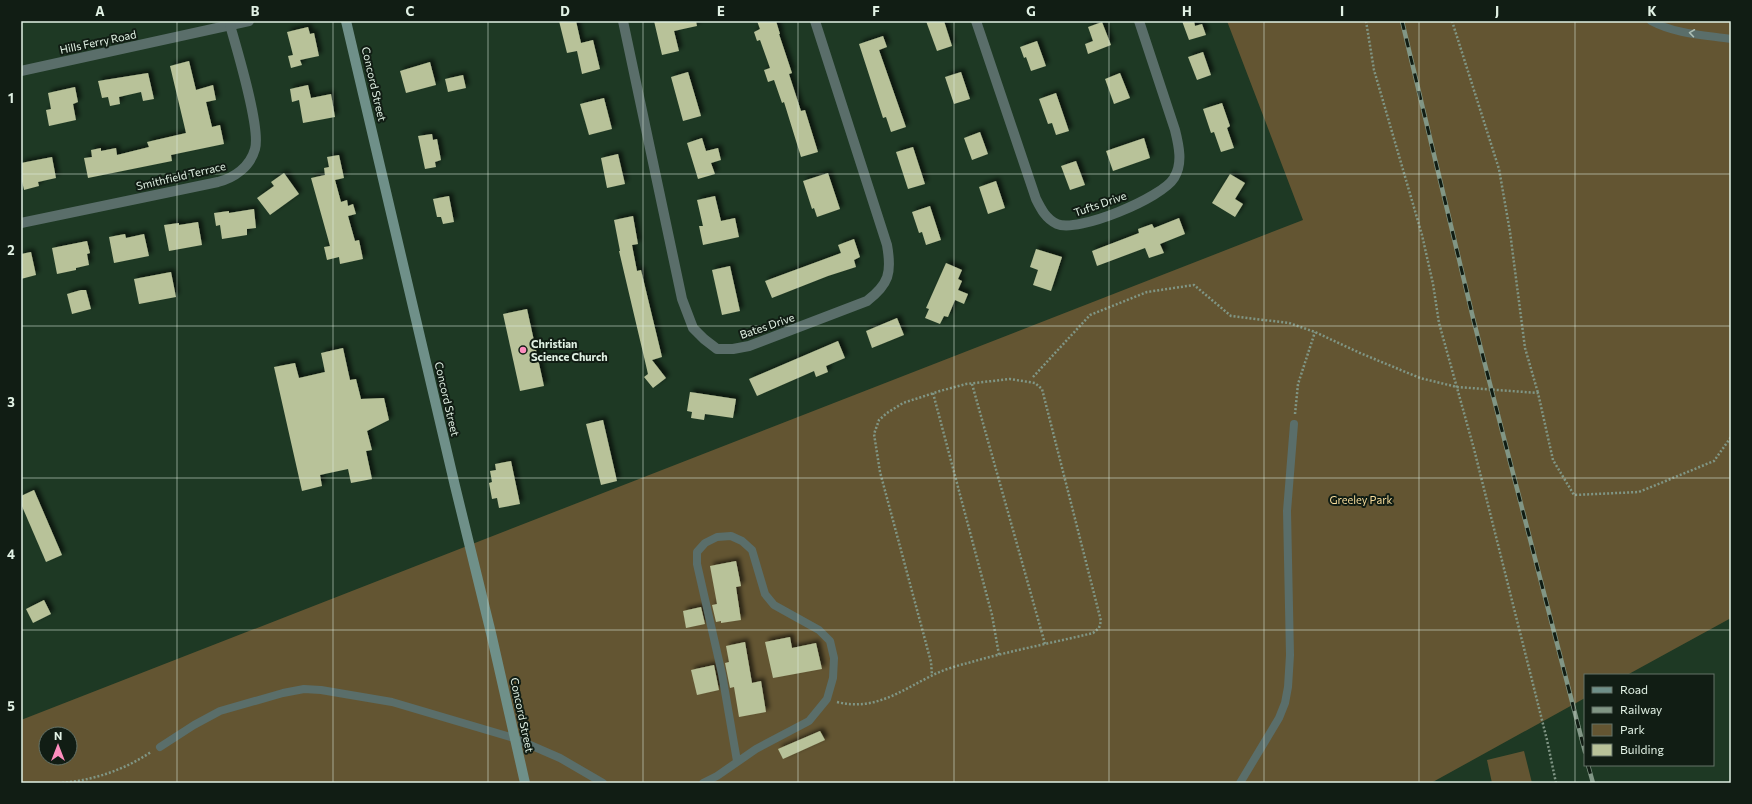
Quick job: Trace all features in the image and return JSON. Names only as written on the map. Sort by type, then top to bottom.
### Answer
[{"type":"main road","name":"Concord Street","points":[[346,21],[491,633],[525,783]]},
{"type":"street","name":"Hills Ferry Road","points":[[21,71],[250,21]]},
{"type":"street","name":"Bates Drive","points":[[623,21],[682,299],[693,328],[717,349],[732,349],[749,346],[866,301],[880,291],[888,277],[890,262],[887,245],[815,21]]},
{"type":"street","name":"Tufts Drive","points":[[976,21],[1036,199],[1044,214],[1058,224],[1074,226],[1090,222],[1149,199],[1163,190],[1174,178],[1180,162],[1179,146],[1175,130],[1139,21]]},
{"type":"street","name":"Smithfield Terrace","points":[[21,223],[218,182],[229,179],[241,171],[251,160],[256,148],[256,137],[253,114],[230,25]]},
{"type":"lane","points":[[1651,21],[1666,28],[1683,32],[1731,39]]},
{"type":"lane","points":[[1240,783],[1279,718],[1285,703],[1288,687],[1290,656],[1287,511],[1294,424]]},
{"type":"lane","points":[[703,783],[717,776],[756,749],[809,721],[826,699],[833,678],[834,658],[830,642],[819,630],[774,605],[765,594],[752,550],[742,541],[731,536],[717,537],[705,543],[697,552],[697,564],[722,674],[737,761]]},
{"type":"lane","points":[[160,747],[194,725],[220,711],[270,696],[304,689],[321,690],[392,702],[514,738],[560,758],[603,783]]},
{"type":"path","points":[[1366,21],[1374,70],[1422,235],[1433,284],[1439,323],[1458,387],[1548,740],[1556,783]]},
{"type":"path","points":[[1452,21],[1498,169],[1510,232],[1525,348],[1538,393],[1554,460],[1574,494],[1639,492],[1714,461],[1731,437]]},
{"type":"path","points":[[1033,377],[1090,315],[1147,292],[1194,285],[1231,316],[1289,323],[1315,332],[1360,353],[1414,375],[1458,387],[1538,393]]},
{"type":"path","points":[[1294,424],[1298,384],[1315,332]]},
{"type":"path","points":[[826,699],[850,705],[869,704],[887,698],[932,675],[968,663],[1093,633],[1099,628],[1102,620],[1042,390],[1035,383],[1010,379],[972,384],[933,393],[903,403],[887,413],[879,420],[874,434],[880,472],[931,662],[932,675]]},
{"type":"path","points":[[972,384],[1045,644]]},
{"type":"path","points":[[933,393],[992,615],[999,656]]},
{"type":"path","points":[[62,783],[76,782],[114,772],[140,760],[160,747]]},
{"type":"green space","name":"Greeley Park","points":[[1227,21],[1731,21],[1731,618],[1629,674],[1584,674],[1584,699],[1431,783],[21,783],[21,720],[1303,220]]},
{"type":"green space","points":[[1524,751],[1532,783],[1492,783],[1487,760]]},
{"type":"building","points":[[559,21],[576,21],[581,43],[593,40],[600,69],[582,74],[577,51],[567,53]]},
{"type":"building","points":[[654,21],[696,21],[697,26],[674,31],[679,51],[662,55]]},
{"type":"building","points":[[757,21],[776,21],[792,73],[789,74],[801,111],[805,110],[818,152],[801,157],[784,102],[782,103],[774,80],[768,82],[764,70],[770,68],[760,40],[757,41],[754,32],[760,29]]},
{"type":"building","points":[[926,21],[944,21],[952,46],[937,51]]},
{"type":"building","points":[[1182,21],[1194,21],[1195,26],[1202,24],[1206,35],[1189,40]]},
{"type":"building","points":[[1102,22],[1111,45],[1088,54],[1085,44],[1093,41],[1088,27]]},
{"type":"building","points":[[308,27],[310,34],[314,33],[319,56],[300,60],[302,65],[291,68],[288,56],[293,55],[287,32]]},
{"type":"building","points":[[883,36],[887,47],[879,50],[906,127],[891,132],[886,117],[883,118],[859,44]]},
{"type":"building","points":[[1037,41],[1046,66],[1031,71],[1026,57],[1024,58],[1020,47]]},
{"type":"building","points":[[1203,52],[1211,75],[1197,80],[1188,57]]},
{"type":"building","points":[[189,61],[196,90],[213,85],[216,100],[206,102],[212,127],[220,125],[224,144],[171,155],[172,161],[88,178],[84,158],[92,157],[91,150],[101,148],[101,151],[116,148],[117,155],[149,147],[147,142],[186,133],[170,66]]},
{"type":"building","points":[[430,62],[436,85],[406,93],[400,71]]},
{"type":"building","points":[[688,72],[701,116],[683,121],[671,77]]},
{"type":"building","points":[[961,72],[970,99],[954,104],[945,77]]},
{"type":"building","points":[[148,73],[154,99],[143,101],[141,92],[119,97],[120,104],[110,106],[108,97],[102,98],[98,81]]},
{"type":"building","points":[[1120,73],[1130,98],[1114,104],[1105,79]]},
{"type":"building","points":[[463,75],[466,88],[448,92],[445,79]]},
{"type":"building","points":[[308,85],[311,98],[331,94],[335,117],[303,123],[299,100],[292,102],[290,89]]},
{"type":"building","points":[[75,87],[78,102],[73,104],[76,120],[49,126],[46,110],[51,109],[48,93]]},
{"type":"building","points":[[1056,93],[1069,131],[1056,135],[1052,123],[1048,124],[1039,99]]},
{"type":"building","points":[[604,98],[612,129],[589,135],[580,104]]},
{"type":"building","points":[[1222,103],[1230,126],[1227,128],[1234,148],[1221,152],[1214,132],[1211,133],[1203,109]]},
{"type":"building","points":[[980,132],[988,154],[972,160],[964,138]]},
{"type":"building","points":[[432,134],[433,140],[437,139],[441,160],[435,162],[436,167],[425,169],[418,136]]},
{"type":"building","points":[[702,138],[706,151],[718,148],[721,160],[711,163],[715,174],[698,179],[687,143]]},
{"type":"building","points":[[1144,138],[1150,158],[1113,171],[1106,151]]},
{"type":"building","points":[[913,147],[925,184],[908,189],[896,152]]},
{"type":"building","points":[[618,154],[625,184],[607,188],[601,158]]},
{"type":"building","points":[[339,155],[344,178],[335,180],[341,202],[347,200],[348,206],[353,204],[356,214],[348,216],[355,241],[359,240],[363,259],[340,264],[339,257],[327,260],[324,247],[330,246],[311,178],[325,175],[324,168],[329,167],[327,157]]},
{"type":"building","points":[[52,157],[56,178],[38,182],[39,186],[24,190],[21,177],[21,163]]},
{"type":"building","points":[[1076,161],[1085,185],[1070,190],[1061,166]]},
{"type":"building","points":[[284,173],[299,194],[270,215],[257,198],[274,186],[271,182]]},
{"type":"building","points":[[828,173],[840,209],[817,217],[814,208],[812,209],[803,181]]},
{"type":"building","points":[[1230,174],[1245,183],[1235,199],[1243,204],[1235,217],[1212,203]]},
{"type":"building","points":[[996,181],[1005,208],[988,214],[979,187]]},
{"type":"building","points":[[449,196],[454,222],[443,224],[441,217],[437,217],[433,199]]},
{"type":"building","points":[[715,196],[721,221],[735,218],[739,237],[703,245],[699,226],[703,226],[697,200]]},
{"type":"building","points":[[930,206],[941,240],[926,245],[922,232],[919,233],[912,212]]},
{"type":"building","points":[[254,209],[256,228],[247,229],[247,235],[222,239],[220,225],[216,226],[214,213],[229,211],[229,213]]},
{"type":"building","points":[[633,216],[638,244],[632,245],[637,271],[641,270],[662,357],[652,360],[666,378],[653,388],[644,377],[648,374],[619,251],[614,220]]},
{"type":"building","points":[[1179,218],[1185,234],[1160,244],[1164,253],[1149,258],[1145,248],[1097,266],[1092,251],[1139,233],[1138,229],[1152,224],[1154,228]]},
{"type":"building","points":[[198,222],[202,245],[169,251],[164,225],[179,223],[179,225]]},
{"type":"building","points":[[125,234],[126,238],[144,234],[149,256],[114,263],[109,237]]},
{"type":"building","points":[[854,239],[860,257],[854,260],[856,267],[828,276],[772,298],[765,281],[841,253],[838,245]]},
{"type":"building","points":[[87,241],[90,253],[87,254],[89,265],[76,268],[76,270],[57,274],[52,248]]},
{"type":"building","points":[[1036,249],[1062,257],[1051,291],[1033,285],[1038,270],[1030,267]]},
{"type":"building","points":[[31,252],[36,275],[21,279],[21,254]]},
{"type":"building","points":[[946,263],[962,270],[958,279],[962,281],[958,290],[968,294],[964,304],[955,300],[948,317],[944,316],[940,324],[925,318],[929,309],[926,308]]},
{"type":"building","points":[[730,266],[740,311],[722,315],[712,270]]},
{"type":"building","points":[[171,272],[176,297],[139,304],[134,279]]},
{"type":"building","points":[[86,290],[91,309],[72,314],[67,294]]},
{"type":"building","name":"Christian Science Church","points":[[527,309],[544,386],[520,391],[503,314]]},
{"type":"building","points":[[897,318],[904,335],[872,348],[866,331]]},
{"type":"building","points":[[838,341],[845,358],[826,366],[828,372],[816,377],[814,371],[757,396],[749,379]]},
{"type":"building","points":[[343,348],[350,380],[356,379],[361,399],[384,398],[389,420],[367,431],[372,450],[366,451],[372,479],[351,483],[348,469],[320,475],[322,486],[302,491],[274,367],[295,363],[299,378],[325,372],[321,353]]},
{"type":"building","points":[[690,392],[736,399],[733,418],[705,414],[704,420],[691,418],[692,412],[687,411]]},
{"type":"building","points":[[603,420],[617,481],[601,485],[586,424]]},
{"type":"building","points":[[511,461],[520,504],[499,508],[497,498],[492,499],[489,483],[492,482],[490,471],[496,470],[495,464]]},
{"type":"building","points":[[34,490],[62,555],[46,562],[21,504],[21,496]]},
{"type":"building","points":[[736,561],[741,586],[736,587],[741,620],[721,623],[721,621],[716,622],[712,605],[717,604],[710,566]]},
{"type":"building","points":[[44,600],[51,614],[33,623],[26,609]]},
{"type":"building","points":[[701,607],[705,624],[686,628],[683,611]]},
{"type":"building","points":[[790,637],[792,648],[816,643],[822,669],[773,678],[765,642]]},
{"type":"building","points":[[745,642],[752,683],[761,681],[766,712],[739,717],[734,687],[730,688],[725,663],[729,662],[726,646]]},
{"type":"building","points":[[714,665],[719,690],[697,695],[691,670]]},
{"type":"building","points":[[820,731],[825,740],[783,759],[778,749]]},
{"type":"railway","points":[[1402,21],[1474,322],[1584,748]]},
{"type":"railway","points":[[1588,766],[1593,783]]},
{"type":"place","name":"Christian Science Church","points":[[523,350]]}]
